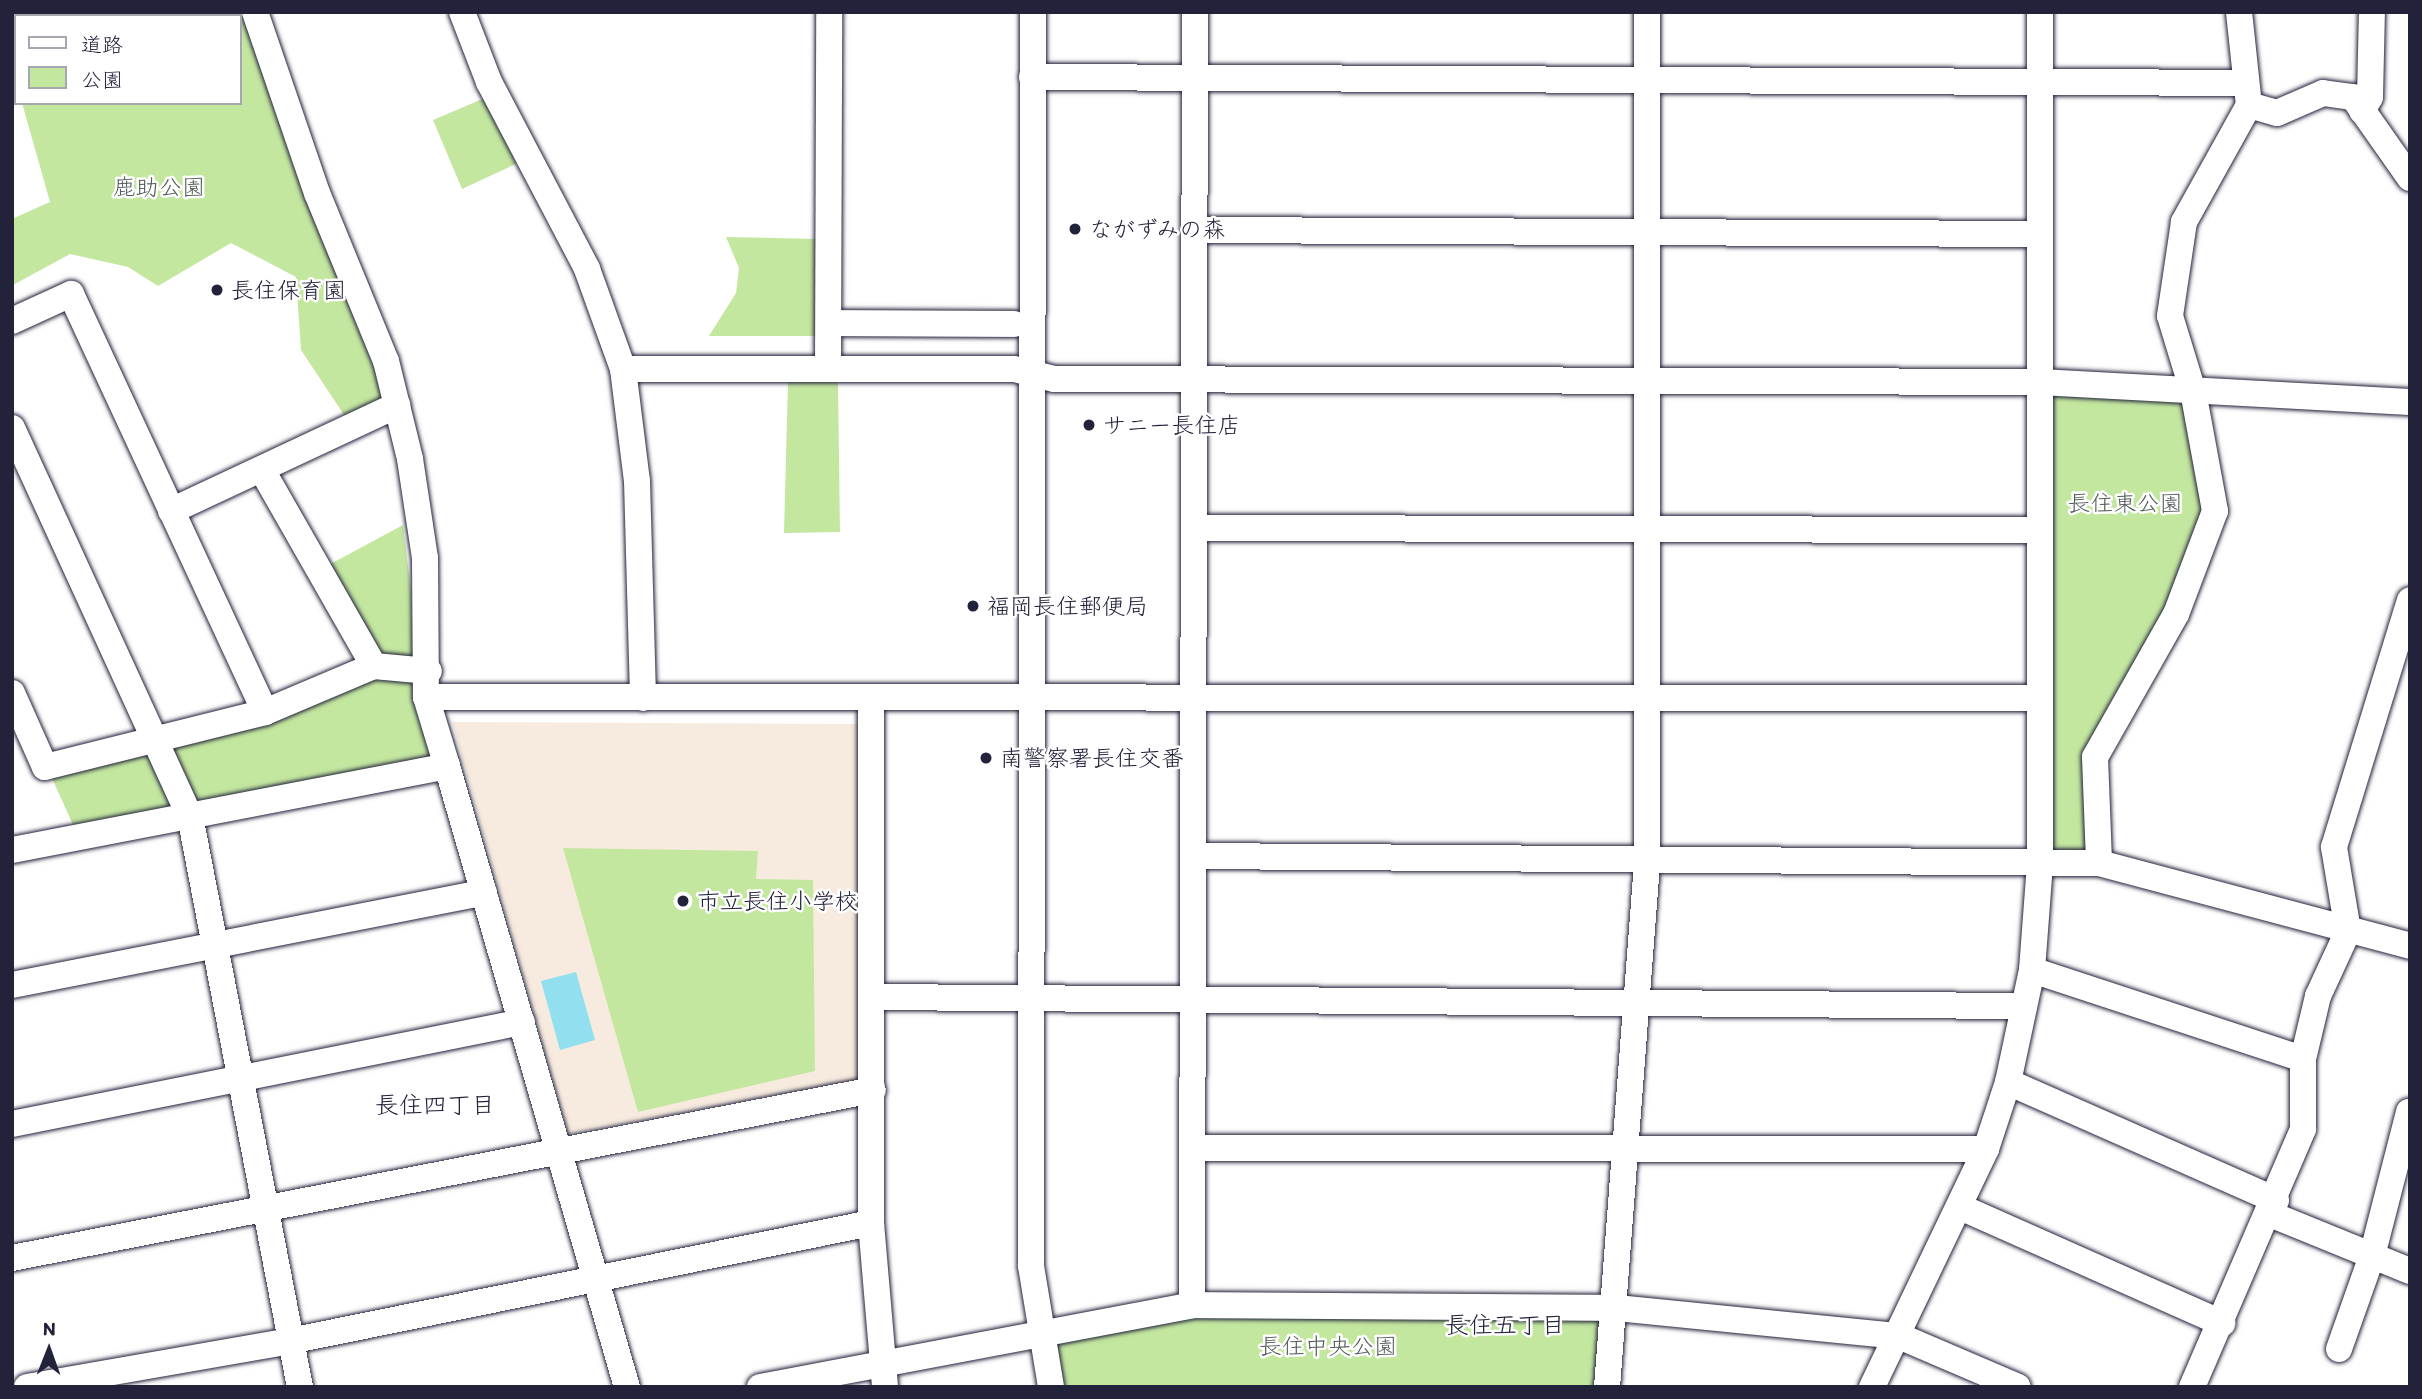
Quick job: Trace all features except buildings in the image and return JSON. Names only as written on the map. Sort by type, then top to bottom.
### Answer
[{"type":"street","points":[[254,12],[317,193],[386,361],[397,405],[425,558],[428,684],[447,766],[627,1387]]},
{"type":"street","points":[[462,12],[489,82],[587,269],[623,369],[637,481],[643,698]]},
{"type":"street","points":[[828,368],[829,12]]},
{"type":"street","points":[[1033,12],[1035,998],[1031,1266],[1038,1333],[1051,1387]]},
{"type":"street","points":[[1192,1305],[1195,999],[1195,12]]},
{"type":"street","points":[[1607,1387],[1617,1308],[1647,863],[1647,12]]},
{"type":"street","points":[[1872,1387],[1899,1336],[1986,1149],[2008,1082],[2032,970],[2040,863],[2040,12]]},
{"type":"street","points":[[2099,863],[2095,757],[2176,614],[2215,511],[2193,391],[2170,316],[2184,222],[2248,94],[2239,12]]},
{"type":"street","points":[[2361,111],[2370,97],[2372,12]]},
{"type":"street","points":[[1032,77],[2040,81],[2248,94],[2277,113],[2323,93],[2353,97],[2410,178]]},
{"type":"street","points":[[1195,230],[2039,234]]},
{"type":"street","points":[[12,321],[71,294],[265,712]]},
{"type":"street","points":[[829,323],[1014,324]]},
{"type":"street","points":[[623,369],[1014,369],[1033,375],[1194,379],[2039,382],[2410,402]]},
{"type":"street","points":[[171,511],[397,405]]},
{"type":"street","points":[[12,428],[190,816],[238,1080],[300,1387]]},
{"type":"street","points":[[262,470],[374,666]]},
{"type":"street","points":[[1194,528],[2038,530]]},
{"type":"street","points":[[2192,1387],[2273,1207],[2303,1129],[2303,1059],[2318,996],[2348,931],[2334,847],[2410,600]]},
{"type":"street","points":[[12,693],[46,767],[265,712],[374,666],[428,684],[643,698],[2039,698]]},
{"type":"street","points":[[871,700],[871,1223],[883,1375]]},
{"type":"street","points":[[12,850],[447,766]]},
{"type":"street","points":[[1194,856],[1647,863],[2099,863],[2410,946]]},
{"type":"street","points":[[12,985],[214,948],[484,892]]},
{"type":"street","points":[[2032,970],[2303,1059]]},
{"type":"street","points":[[873,997],[2024,1006]]},
{"type":"street","points":[[12,1124],[522,1022]]},
{"type":"street","points":[[2008,1082],[2372,1256],[2410,1271]]},
{"type":"street","points":[[12,1258],[873,1090]]},
{"type":"street","points":[[2339,1349],[2372,1256],[2409,1112]]},
{"type":"street","points":[[1194,1148],[1986,1149]]},
{"type":"street","points":[[1960,1207],[2222,1323]]},
{"type":"street","points":[[27,1387],[290,1340],[871,1223]]},
{"type":"street","points":[[760,1387],[883,1375],[1038,1333],[1192,1305],[1617,1308],[1899,1336],[2018,1387]]},
{"type":"shaded area","name":"市立長住小学校","points":[[452,722],[865,724],[861,1079],[568,1134]]},
{"type":"green space","name":"鹿助公園","points":[[12,12],[255,12],[397,405],[352,427],[301,350],[296,277],[231,243],[158,286],[128,267],[70,254],[13,285],[12,219],[50,202],[23,105],[242,105],[242,14],[14,14],[14,47]]},
{"type":"green space","points":[[487,97],[520,162],[462,189],[433,120]]},
{"type":"green space","points":[[726,237],[818,239],[817,336],[709,336],[736,293],[739,268]]},
{"type":"green space","points":[[838,381],[840,532],[784,533],[788,382]]},
{"type":"green space","name":"長住東公園","points":[[2039,382],[2193,391],[2215,511],[2095,757],[2099,863],[2051,863]]},
{"type":"green space","points":[[403,525],[411,591],[413,663],[377,660],[323,568]]},
{"type":"green space","points":[[375,670],[416,675],[412,693],[433,763],[74,827],[51,776]]},
{"type":"green space","points":[[563,848],[758,851],[756,879],[813,880],[815,1071],[638,1112]]},
{"type":"green space","name":"長住中央公園","points":[[1192,1305],[1617,1308],[1607,1387],[1051,1387],[1038,1333]]},
{"type":"water","points":[[576,972],[595,1040],[560,1050],[541,981]]},
{"type":"place","name":"ながずみの森","points":[[1075,229]]},
{"type":"place","name":"長住保育園","points":[[217,290]]},
{"type":"place","name":"サニー長住店","points":[[1089,425]]},
{"type":"place","name":"福岡長住郵便局","points":[[973,606]]},
{"type":"place","name":"南警察署長住交番","points":[[986,758]]},
{"type":"place","name":"市立長住小学校","points":[[683,901]]},
{"type":"district","name":"長住四丁目","points":[[435,1105]]},
{"type":"district","name":"長住五丁目","points":[[1505,1325]]}]
